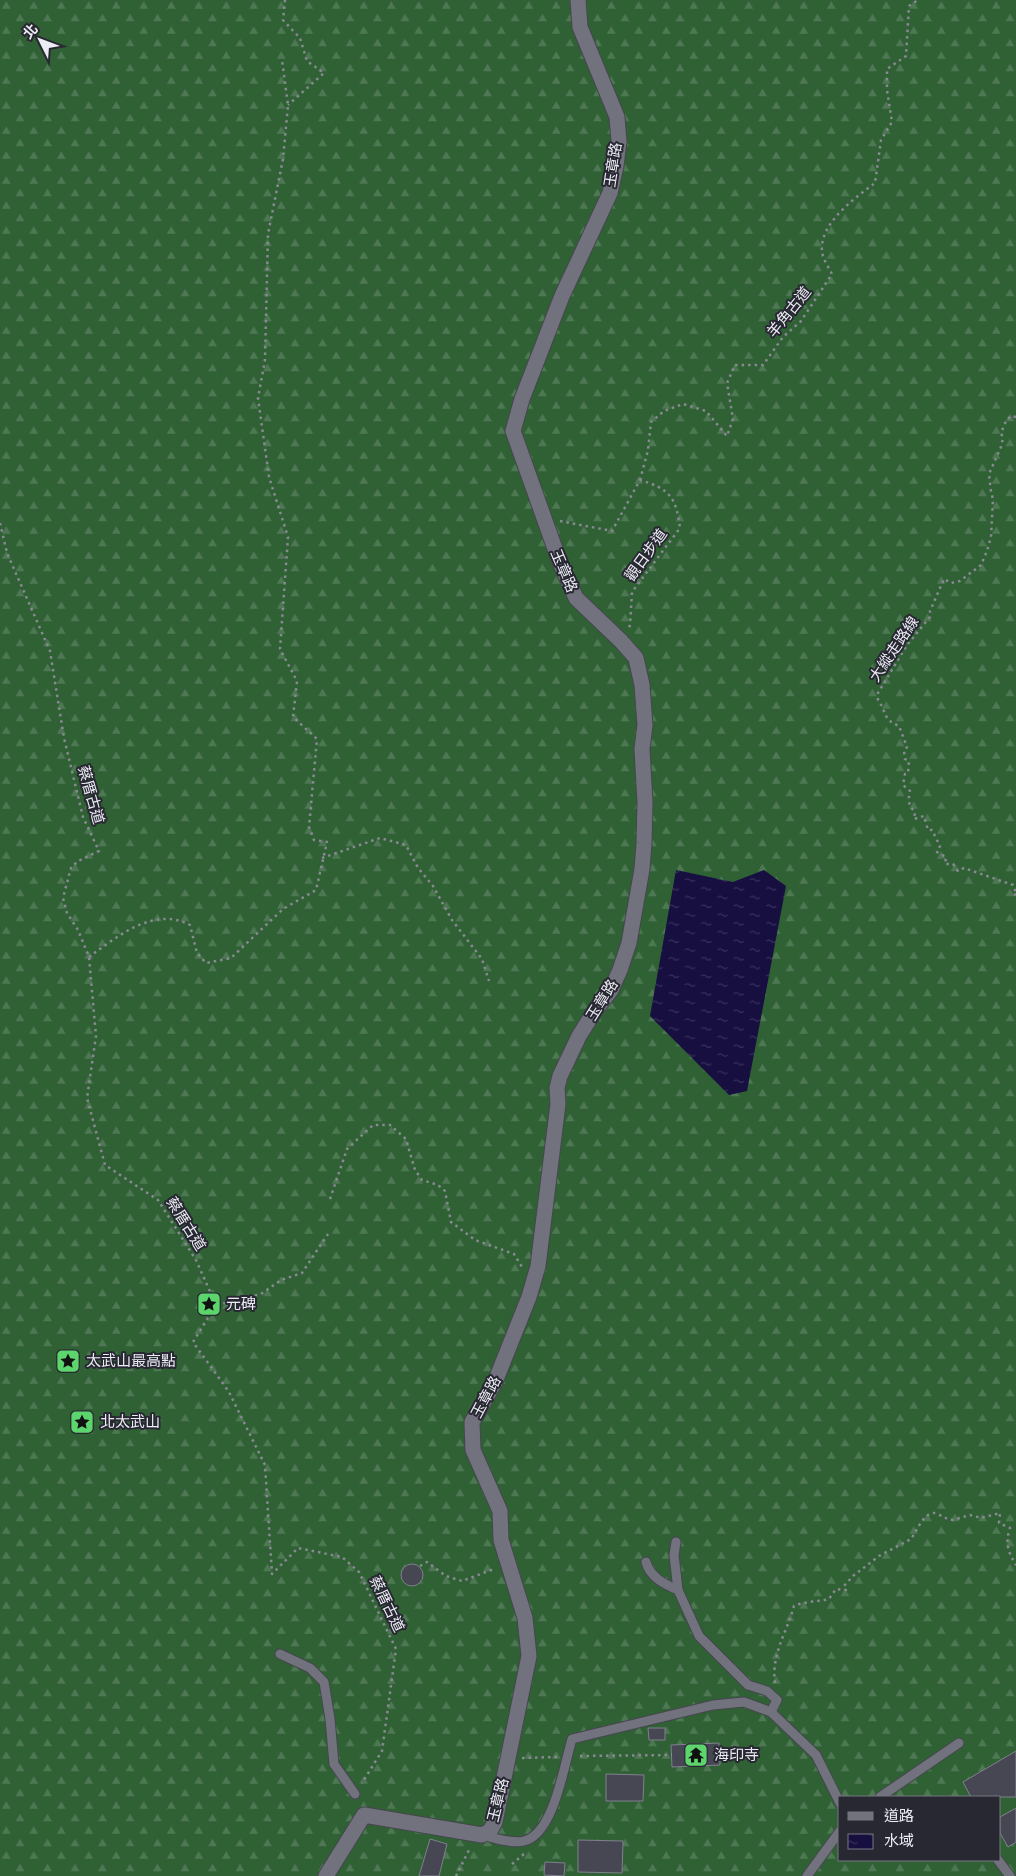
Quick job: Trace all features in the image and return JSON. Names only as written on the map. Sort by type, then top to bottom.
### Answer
[{"type":"street","name":"玉章路","points":[[326,1876],[364,1815],[482,1835],[490,1831],[495,1822],[529,1656],[525,1618],[510,1564],[501,1540],[500,1511],[477,1464],[473,1450],[472,1422],[495,1382],[538,1266],[560,1076],[579,1036],[596,1008],[611,990],[620,970],[629,943],[642,869],[645,803],[642,749],[644,725],[642,685],[636,658],[576,598],[544,519],[513,431],[522,399],[562,296],[610,193],[616,166],[619,141],[617,118],[580,27],[578,0]]},
{"type":"lane","points":[[676,1542],[674,1555],[678,1590],[699,1636],[748,1685],[767,1691],[777,1700],[771,1712]]},
{"type":"lane","points":[[646,1562],[648,1569],[662,1583],[678,1590]]},
{"type":"lane","points":[[280,1654],[310,1668],[324,1682],[334,1764],[354,1794]]},
{"type":"lane","points":[[482,1835],[522,1842],[533,1838],[554,1808],[566,1756],[572,1739],[713,1705],[744,1702],[771,1712],[816,1754],[838,1799]]},
{"type":"lane","points":[[881,1796],[958,1743]]},
{"type":"lane","points":[[807,1876],[838,1834]]},
{"type":"lane","points":[[999,1861],[1010,1876]]},
{"type":"path","points":[[285,0],[283,20],[300,38],[307,61],[324,73],[288,105]]},
{"type":"path","name":"羊角古道","points":[[640,480],[648,450],[651,422],[664,411],[683,404],[706,411],[727,436],[734,419],[727,383],[735,366],[763,364],[783,337],[800,321],[832,274],[822,252],[827,229],[846,205],[875,183],[881,140],[892,122],[887,90],[887,69],[906,56],[909,6],[918,0]]},
{"type":"path","points":[[89,957],[122,932],[151,920],[179,920],[190,925],[197,952],[206,963],[231,958],[283,909],[316,890],[327,842],[314,840],[309,827],[317,739],[293,717],[297,681],[280,649],[288,537],[269,477],[258,398],[265,360],[268,234],[283,159],[288,105],[282,60]]},
{"type":"path","name":"大縱走路線","points":[[1016,417],[1011,416],[1006,421],[1002,433],[1004,438],[989,474],[990,492],[994,499],[991,537],[981,566],[960,581],[951,583],[944,579],[930,611],[930,617],[907,645],[878,693],[878,700],[884,715],[890,722],[899,726],[905,737],[907,747],[904,751],[905,759],[909,761],[908,772],[905,774],[903,785],[910,791],[908,800],[909,807],[914,812],[914,819],[924,816],[928,830],[932,830],[940,846],[937,852],[946,857],[945,864],[953,864],[958,871],[964,868],[1012,885],[1015,890],[1013,894],[1016,896]]},
{"type":"path","points":[[544,519],[612,531],[640,480]]},
{"type":"path","name":"觀日步道","points":[[621,641],[630,625],[632,592],[680,528],[677,504],[672,498],[662,487],[640,480]]},
{"type":"path","name":"蔡厝古道","points":[[0,523],[7,553],[50,651],[64,738],[83,817],[99,851],[78,861],[71,868],[63,898],[67,913],[78,930],[89,957],[96,1036],[87,1098],[105,1165],[158,1200],[196,1260],[216,1305],[194,1342],[229,1392],[265,1465],[272,1574],[298,1548],[342,1557],[359,1572],[396,1649],[382,1751],[354,1794]]},
{"type":"path","points":[[322,858],[380,838],[406,845],[418,868],[433,886],[452,920],[482,959],[489,981]]},
{"type":"path","points":[[330,1199],[347,1149],[373,1125],[390,1125],[406,1139],[415,1170],[422,1180],[438,1185],[444,1192],[451,1222],[475,1240],[514,1254],[520,1267],[538,1266]]},
{"type":"path","points":[[216,1305],[261,1294],[281,1280],[302,1273],[328,1234]]},
{"type":"path","points":[[777,1700],[775,1659],[781,1640],[789,1627],[794,1606],[805,1602],[830,1599],[836,1589],[846,1590],[844,1586],[864,1567],[869,1566],[879,1556],[892,1551],[898,1544],[911,1539],[921,1520],[928,1515],[937,1513],[953,1520],[970,1515],[981,1518],[1000,1513],[999,1523],[1010,1528],[1006,1538],[1008,1549],[1016,1565]]},
{"type":"path","points":[[420,1566],[427,1562],[446,1576],[462,1581],[510,1564]]},
{"type":"path","points":[[508,1758],[672,1755]]},
{"type":"path","points":[[456,1876],[472,1844],[478,1847],[482,1835]]},
{"type":"green space","points":[[0,0],[1016,0],[1016,1876],[0,1876]]},
{"type":"water","points":[[676,870],[733,882],[764,870],[786,886],[747,1091],[729,1095],[650,1016]]},
{"type":"building","points":[[412,1564],[420,1567],[423,1575],[420,1583],[412,1586],[404,1583],[401,1575],[404,1567]]},
{"type":"building","points":[[648,1728],[665,1728],[665,1740],[649,1740]]},
{"type":"building","name":"海印寺","points":[[719,1743],[720,1765],[672,1767],[671,1745]]},
{"type":"building","points":[[1016,1751],[1016,1797],[970,1796],[963,1782]]},
{"type":"building","points":[[606,1774],[644,1775],[643,1801],[606,1801]]},
{"type":"building","points":[[1016,1808],[1016,1842],[1008,1847],[1001,1835],[1001,1816]]},
{"type":"building","points":[[430,1839],[447,1844],[439,1876],[419,1876]]},
{"type":"building","points":[[578,1840],[623,1841],[622,1873],[578,1872]]},
{"type":"building","points":[[545,1862],[565,1863],[564,1876],[544,1875]]},
{"type":"place","name":"元碑","points":[[209,1304]]},
{"type":"place","name":"太武山最高點","points":[[68,1361]]},
{"type":"place","name":"北太武山","points":[[82,1422]]},
{"type":"place","name":"海印寺","points":[[696,1755]]}]
